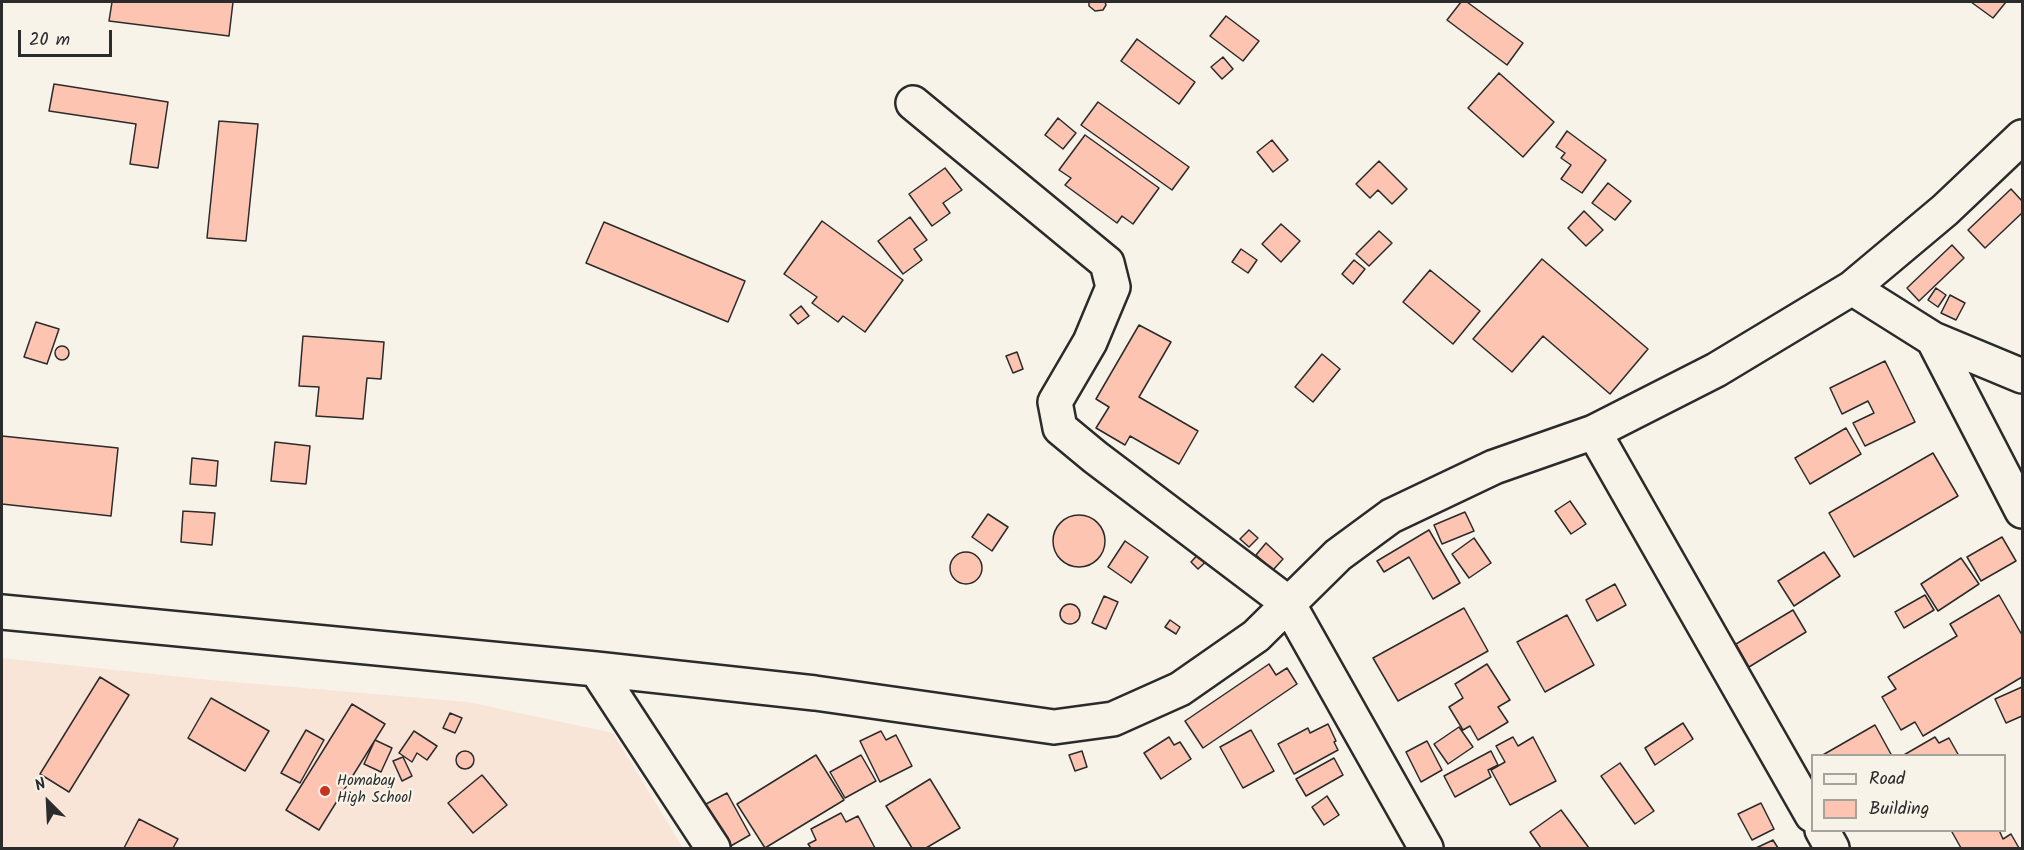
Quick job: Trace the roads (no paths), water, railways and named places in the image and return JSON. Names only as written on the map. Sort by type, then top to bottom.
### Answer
[{"type":"street","points":[[913,103],[1107,263],[1113,287],[1090,342],[1055,402],[1060,428],[1288,603],[1426,849]]},
{"type":"street","points":[[2,612],[596,669],[815,693],[1054,727],[1113,719],[1180,689],[1256,636],[1338,555],[1391,516],[1494,467],[1594,432],[1716,370],[1852,288],[1946,210],[2022,137]]},
{"type":"street","points":[[1852,288],[1933,339],[2022,376]]},
{"type":"street","points":[[1933,339],[2022,511]]},
{"type":"street","points":[[1594,432],[1811,813]]},
{"type":"street","points":[[596,669],[713,849]]},
{"type":"street","points":[[1823,832],[1832,849]]},
{"type":"place","name":"Homabay High School","points":[[325,791]]}]
